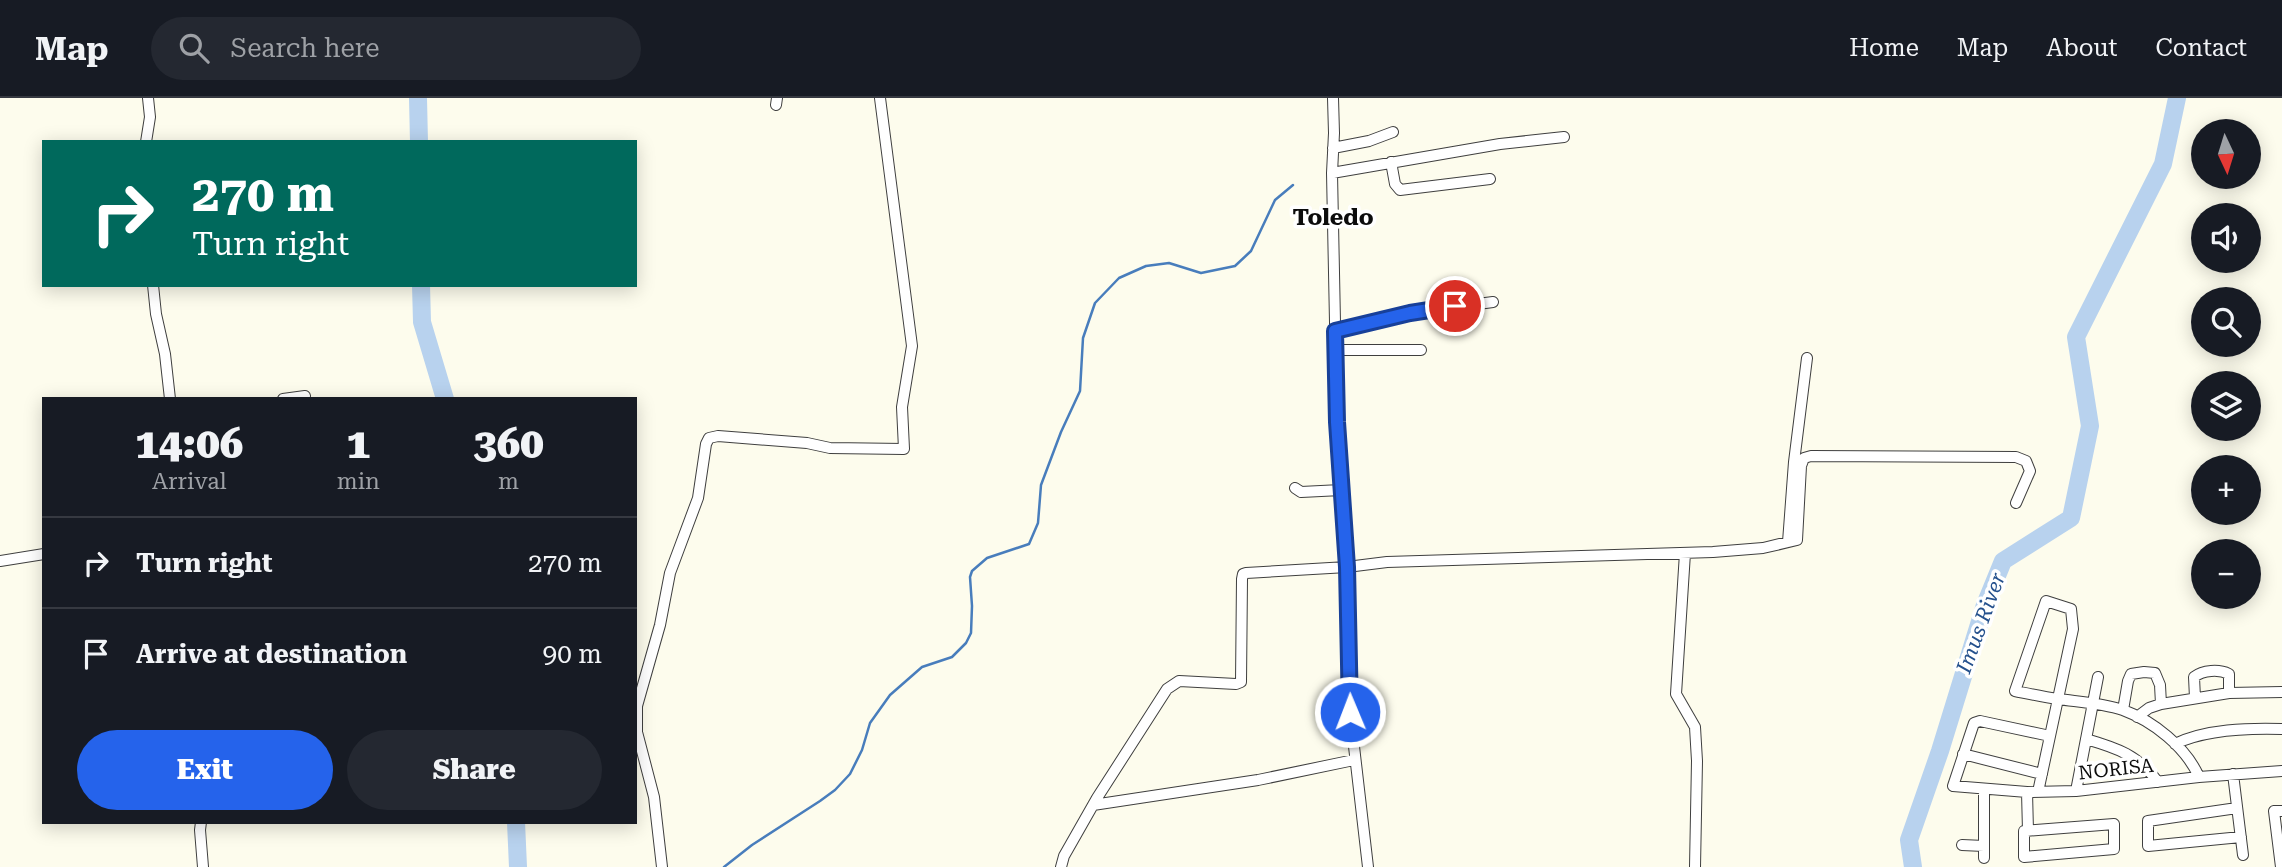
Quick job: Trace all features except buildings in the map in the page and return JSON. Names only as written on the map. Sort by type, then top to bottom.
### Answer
[{"type":"street","points":[[146,140],[150,117],[148,98]]},
{"type":"street","points":[[662,867],[654,797],[638,732],[637,706],[660,625],[670,573],[698,498],[709,438],[719,436],[807,443],[830,449],[904,449],[902,407],[912,346],[880,98]]},
{"type":"street","points":[[1333,98],[1335,350],[1347,567],[1350,701],[1354,760],[1368,867]]},
{"type":"street","points":[[1333,148],[1369,141],[1392,132]]},
{"type":"street","points":[[1332,173],[1500,144],[1564,137]]},
{"type":"street","points":[[1391,162],[1395,184],[1402,190],[1490,179]]},
{"type":"street","points":[[153,287],[170,397]]},
{"type":"street","points":[[1335,331],[1423,310],[1493,302]]},
{"type":"street","points":[[1335,350],[1421,350]]},
{"type":"street","points":[[1788,542],[1794,462],[1807,358]]},
{"type":"street","points":[[298,397],[305,396]]},
{"type":"street","points":[[1061,867],[1064,856],[1093,805],[1167,689],[1179,681],[1236,684],[1241,681],[1243,574],[1387,562],[1763,548],[1797,540],[1801,466],[1804,458],[1811,456],[2016,457],[2026,461],[2030,471],[2016,502]]},
{"type":"street","points":[[1295,488],[1301,492],[1341,490]]},
{"type":"street","points":[[1685,553],[1676,694],[1695,727],[1695,867]]},
{"type":"street","points":[[0,561],[42,554]]},
{"type":"street","points":[[2028,831],[2033,792],[2042,774],[2059,699],[2073,629],[2071,609],[2046,601],[2015,691],[2059,699],[2093,703],[2123,710],[2175,744],[2199,777]]},
{"type":"street","points":[[2195,698],[2194,677],[2199,673],[2223,671],[2229,674],[2230,693]]},
{"type":"street","points":[[2123,710],[2131,674],[2155,673],[2160,685],[2161,704]]},
{"type":"street","points":[[2076,791],[2098,677]]},
{"type":"street","points":[[2137,717],[2149,708],[2161,704],[2195,698],[2230,693],[2282,692]]},
{"type":"street","points":[[2042,774],[1963,754],[1974,723],[1980,721],[2050,736]]},
{"type":"street","points":[[2175,744],[2190,737],[2216,733],[2282,729]]},
{"type":"street","points":[[2086,739],[2111,746],[2132,756],[2146,766],[2158,782]]},
{"type":"street","name":"NORISA","points":[[1963,754],[1953,786],[2033,792],[2076,791],[2282,771]]},
{"type":"street","points":[[1093,805],[1258,780],[1354,760]]},
{"type":"street","points":[[2233,774],[2244,855]]},
{"type":"street","points":[[1984,789],[1984,858]]},
{"type":"street","points":[[2237,808],[2148,821],[2148,846],[2241,836]]},
{"type":"street","points":[[2281,867],[2274,811],[2282,811]]},
{"type":"street","points":[[201,824],[203,867]]},
{"type":"street","points":[[2114,824],[2114,849],[2024,857],[2024,831],[2028,831],[2114,824]]},
{"type":"street","points":[[1962,845],[1984,846]]},
{"type":"waterway","points":[[418,98],[419,140]]},
{"type":"waterway","name":"Imus River","points":[[1913,867],[1909,840],[1940,751],[1985,605],[2003,561],[2071,518],[2090,426],[2076,337],[2163,164],[2177,98]]},
{"type":"waterway","points":[[724,867],[752,845],[835,790],[850,774],[862,750],[870,723],[890,695],[922,667],[952,657],[966,643],[971,633],[972,571],[987,558],[1029,544],[1038,523],[1041,485],[1080,391],[1083,338],[1095,303],[1119,278],[1146,266],[1169,263],[1201,273],[1235,266],[1251,251],[1275,200],[1293,185]]},
{"type":"waterway","points":[[421,287],[422,322],[444,397]]},
{"type":"waterway","points":[[516,824],[518,867]]},
{"type":"district","name":"Toledo","points":[[1333,217]]},
{"type":"route","points":[[1350,712],[1347,567],[1337,422],[1335,331],[1410,313],[1455,306]]}]
